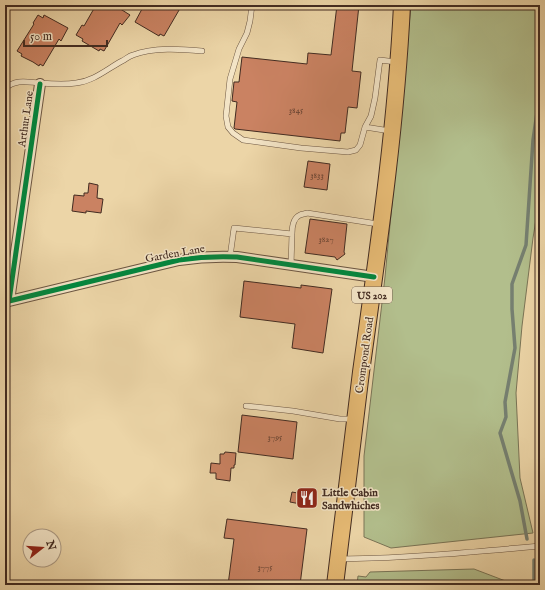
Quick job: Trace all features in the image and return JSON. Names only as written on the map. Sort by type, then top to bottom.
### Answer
[{"type":"highway","name":"Crompond Road","points":[[335,585],[392,131],[402,5]]},
{"type":"street","name":"Arthur Lane","points":[[7,301],[40,84]]},
{"type":"street","name":"Garden Lane","points":[[7,301],[179,260],[199,257],[230,257],[374,277]]},
{"type":"lane","points":[[252,5],[247,33],[239,48],[230,79],[226,116],[228,127],[233,133],[243,140],[301,148],[348,152],[356,150],[360,145],[365,127],[371,116],[380,60],[398,62]]},
{"type":"lane","points":[[5,88],[11,83],[22,81],[40,84],[75,84],[88,81],[133,55],[147,52],[164,49],[202,51]]},
{"type":"lane","points":[[365,127],[392,131]]},
{"type":"lane","points":[[291,265],[293,226],[295,220],[300,215],[307,213],[381,224]]},
{"type":"lane","points":[[230,257],[234,228],[292,234]]},
{"type":"lane","points":[[246,406],[293,411],[340,419],[355,419]]},
{"type":"lane","points":[[338,559],[428,555],[540,546]]},
{"type":"green space","points":[[411,5],[540,5],[540,213],[537,213],[533,238],[522,326],[516,393],[520,478],[533,533],[391,548],[364,537],[364,456],[385,277]]},
{"type":"green space","points":[[474,569],[516,585],[357,585],[358,576],[366,577],[370,572]]},
{"type":"building","points":[[96,5],[114,5],[130,15],[122,25],[120,23],[104,51],[100,49],[99,51],[82,41],[83,39],[76,35],[82,25],[84,26]]},
{"type":"building","points":[[146,5],[182,5],[164,36],[160,34],[159,36],[135,22]]},
{"type":"building","points":[[337,5],[359,5],[352,71],[361,72],[357,108],[348,107],[345,133],[341,133],[340,141],[235,129],[237,102],[232,101],[234,82],[239,82],[242,57],[307,64],[308,53],[331,55]]},
{"type":"building","points":[[38,15],[43,18],[44,15],[68,28],[61,41],[59,39],[43,66],[40,64],[39,66],[21,56],[22,54],[17,51]]},
{"type":"building","points":[[308,161],[330,164],[327,190],[304,187]]},
{"type":"building","points":[[89,183],[98,185],[97,198],[103,199],[101,213],[72,211],[74,195],[84,196],[84,193],[88,193]]},
{"type":"building","points":[[310,219],[347,224],[345,254],[337,260],[335,257],[305,253]]},
{"type":"building","points":[[244,281],[301,288],[301,285],[332,289],[323,353],[292,348],[295,324],[240,317]]},
{"type":"building","points":[[242,415],[297,422],[293,459],[238,452]]},
{"type":"building","points":[[225,452],[236,453],[234,468],[231,468],[230,481],[216,479],[216,473],[210,473],[211,463],[220,464],[220,454],[224,454]]},
{"type":"building","points":[[304,491],[313,492],[311,506],[290,502],[292,492],[303,494]]},
{"type":"building","points":[[227,519],[307,529],[300,585],[228,585],[234,539],[224,538]]},
{"type":"waterway","points":[[527,539],[520,501],[500,433],[506,417],[505,402],[515,348],[512,284],[526,245],[533,140],[540,92]]},
{"type":"waterway","points":[[534,560],[534,585]]},
{"type":"cycle path","points":[[9,301],[40,84]]},
{"type":"cycle path","points":[[5,302],[179,260],[201,257],[237,257],[374,277]]},
{"type":"place","name":"Little Cabin Sandwhiches","points":[[307,498]]}]
